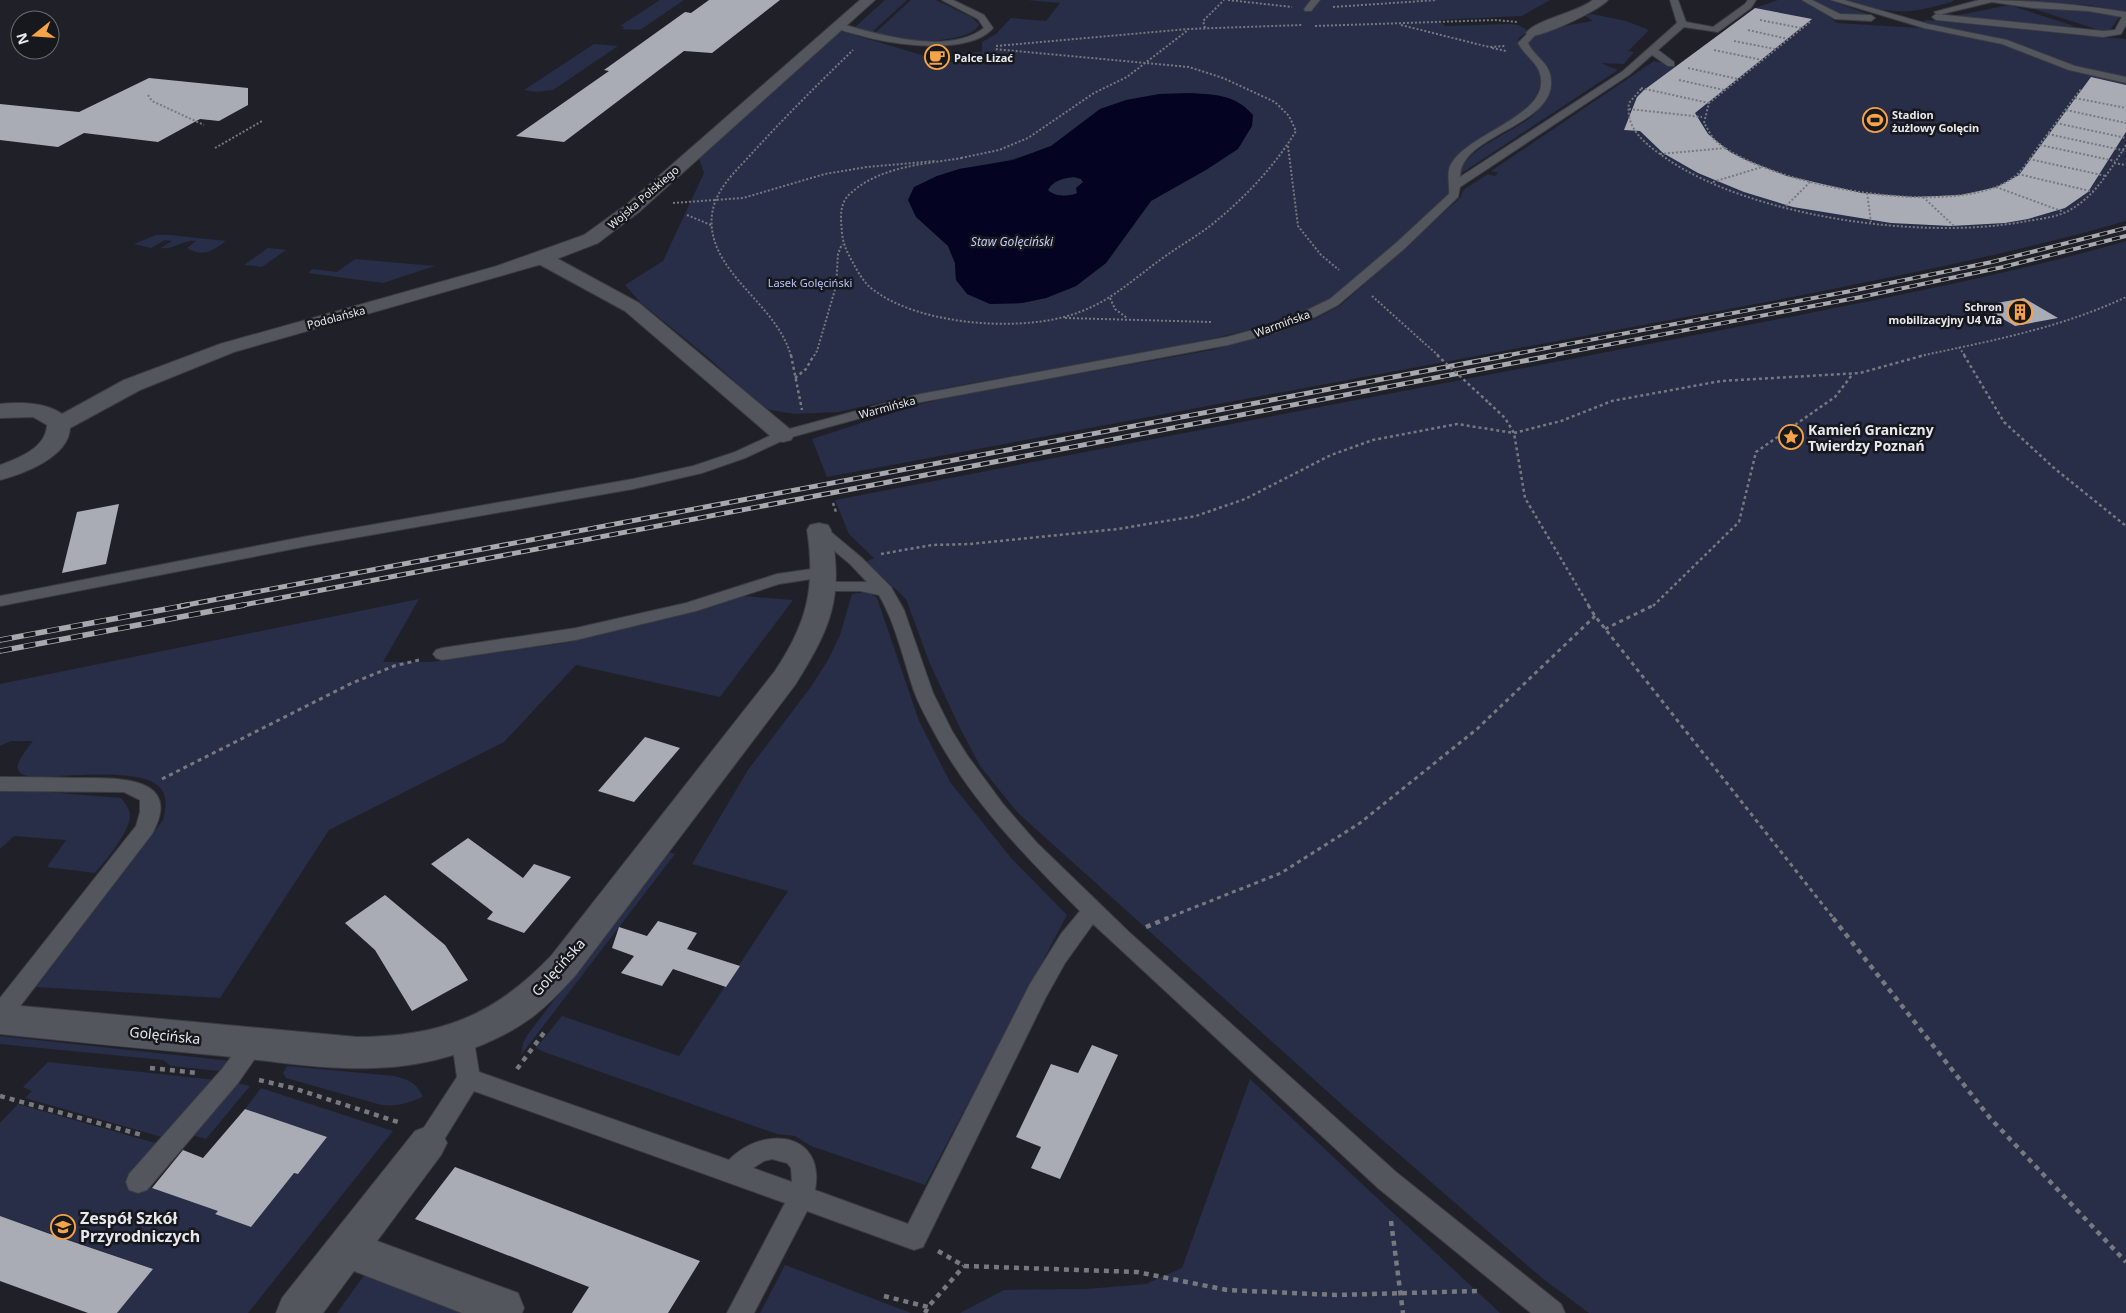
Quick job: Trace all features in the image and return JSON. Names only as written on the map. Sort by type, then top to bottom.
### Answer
[{"type":"street","name":"Wojska Polskiego","points":[[542,258],[591,239],[607,229],[868,0]]},
{"type":"street","points":[[1533,33],[1544,26],[1593,7],[1601,0]]},
{"type":"street","points":[[542,258],[632,308],[782,435]]},
{"type":"street","name":"Podolańska","points":[[38,411],[132,385],[227,348],[542,258]]},
{"type":"street","name":"Podolańska","points":[[59,425],[132,385]]},
{"type":"street","points":[[0,411],[23,409],[38,411],[55,419],[59,425],[58,435],[38,456],[0,474]]},
{"type":"street","name":"Golęcińska","points":[[0,1017],[254,1044],[334,1051],[388,1052],[409,1050],[462,1035],[482,1028],[518,1008],[540,990],[563,966],[786,678],[800,657],[816,622],[823,597],[825,579],[819,530]]},
{"type":"street","points":[[297,1313],[428,1143]]},
{"type":"street","points":[[346,1249],[503,1308],[500,1313]]},
{"type":"lane","points":[[838,26],[868,36],[908,44],[955,41],[984,33],[989,28],[981,17],[946,0]]},
{"type":"lane","points":[[1308,9],[1316,0]]},
{"type":"lane","points":[[1674,0],[1682,24]]},
{"type":"lane","points":[[1682,24],[1715,30],[1748,6],[1752,0]]},
{"type":"lane","points":[[1806,0],[1838,17],[1899,19],[1991,0],[2088,8],[2126,16],[2118,32],[2103,34],[1923,15]]},
{"type":"lane","points":[[1835,0],[1899,19],[2004,42],[2072,68],[2126,80]]},
{"type":"lane","points":[[2007,2],[2103,34]]},
{"type":"lane","points":[[1899,19],[1915,31]]},
{"type":"lane","points":[[1455,185],[1626,73],[1682,24]]},
{"type":"lane","points":[[1523,43],[1526,37],[1533,33]]},
{"type":"lane","name":"Warmińska","points":[[0,601],[308,541],[633,484],[705,467],[740,455],[782,435],[949,392],[1228,341],[1269,330],[1310,314],[1334,302],[1356,284],[1454,196],[1454,174],[1457,163],[1468,151],[1523,118],[1541,98],[1546,88],[1546,74],[1542,66],[1524,48],[1523,43]]},
{"type":"lane","points":[[1652,50],[1671,64]]},
{"type":"lane","points":[[819,530],[856,561],[885,590],[896,610],[924,693],[960,760],[996,809],[1030,848],[1121,938],[1387,1180],[1552,1313]]},
{"type":"lane","points":[[442,654],[576,634],[690,607],[777,579],[825,579],[885,590]]},
{"type":"lane","points":[[0,784],[125,785],[141,790],[150,799],[151,812],[145,829],[0,1017]]},
{"type":"lane","points":[[469,1079],[914,1238],[956,1151],[1045,979],[1077,926],[1093,910]]},
{"type":"lane","points":[[428,1143],[469,1079],[462,1035]]},
{"type":"lane","points":[[138,1182],[230,1076],[254,1044]]},
{"type":"lane","points":[[733,1172],[741,1161],[753,1153],[766,1148],[780,1148],[792,1152],[801,1160],[805,1172],[805,1184],[800,1197],[740,1313]]},
{"type":"path","points":[[1205,28],[1203,21],[1224,0]]},
{"type":"path","points":[[1753,19],[1802,29]]},
{"type":"path","points":[[982,47],[1205,28],[1495,20]]},
{"type":"path","points":[[1812,20],[1709,102],[1702,117],[1704,127],[1712,137],[1726,148],[1762,166],[1810,182],[1867,193],[1923,196],[1965,194],[1996,187],[2018,174],[2084,86]]},
{"type":"path","points":[[1396,24],[1489,47],[1523,43]]},
{"type":"path","points":[[1188,29],[1128,77],[1094,93],[1028,138],[999,150],[918,166],[866,181],[852,191],[843,200],[840,207],[843,243],[868,285],[888,300],[941,316],[984,323],[1024,323],[1062,318],[1214,322]]},
{"type":"path","points":[[1740,29],[1789,39]]},
{"type":"path","points":[[807,428],[790,356],[782,334],[727,267],[716,250],[711,225],[716,200],[723,186],[762,142],[868,36]]},
{"type":"path","points":[[1733,40],[1775,49]]},
{"type":"path","points":[[955,41],[982,47],[1029,53],[1189,67],[1232,82],[1275,102],[1289,116],[1296,131],[1288,146],[1256,182],[1216,221],[1110,298],[1089,309],[1062,318]]},
{"type":"path","points":[[1710,49],[1762,60]]},
{"type":"path","points":[[1738,79],[1671,64],[1641,88],[1629,102],[1628,117],[1638,137],[1683,170],[1745,195],[1786,206],[1871,222],[1923,228],[1980,228],[2025,222],[2064,213],[2090,197],[2126,145]]},
{"type":"path","points":[[1657,75],[1725,90]]},
{"type":"path","points":[[1641,88],[1709,102]]},
{"type":"path","points":[[148,95],[152,101],[204,125]]},
{"type":"path","points":[[2075,98],[2126,108]]},
{"type":"path","points":[[1629,109],[1702,117]]},
{"type":"path","points":[[2065,110],[2126,123]]},
{"type":"path","points":[[215,148],[262,121]]},
{"type":"path","points":[[2056,123],[2126,138]]},
{"type":"path","points":[[2048,134],[2124,150]]},
{"type":"path","points":[[2040,145],[2126,166]]},
{"type":"path","points":[[1288,146],[1298,226],[1321,255],[1375,298],[1505,418],[1514,433],[1524,498],[1595,616],[1990,1118],[2126,1262]]},
{"type":"path","points":[[1659,154],[1726,148]]},
{"type":"path","points":[[673,203],[743,198],[833,173],[867,167],[962,158]]},
{"type":"path","points":[[2029,159],[2106,176]]},
{"type":"path","points":[[1712,182],[1762,166]]},
{"type":"path","points":[[2018,174],[2094,192]]},
{"type":"path","points":[[1786,206],[1810,182]]},
{"type":"path","points":[[1996,187],[2064,213]]},
{"type":"path","points":[[1867,193],[1871,222]]},
{"type":"path","points":[[1923,196],[1955,228]]},
{"type":"path","points":[[687,215],[711,225]]},
{"type":"path","points":[[794,379],[811,362],[820,342],[836,286],[838,254],[843,243]]},
{"type":"path","points":[[856,561],[902,549],[924,546],[1118,529],[1196,516],[1245,499],[1330,455],[1373,440],[1457,424],[1514,433],[1561,421],[1612,401],[1721,381],[1852,374],[1959,347],[2034,331],[2099,310],[2126,297]]},
{"type":"path","points":[[1110,298],[1115,309],[1128,319]]},
{"type":"path","points":[[1959,347],[2004,422],[2054,468],[2126,526]]},
{"type":"path","points":[[1605,629],[1653,606],[1739,522],[1756,452],[1835,397],[1852,374]]},
{"type":"path","points":[[1121,938],[1281,872],[1360,823],[1477,729],[1595,616]]},
{"type":"path","points":[[141,790],[350,684],[394,666],[442,654]]},
{"type":"path","points":[[0,1096],[172,1143]]},
{"type":"path","points":[[1387,1180],[1403,1313]]},
{"type":"path","points":[[925,1313],[928,1306],[964,1266],[1137,1272],[1227,1290],[1336,1295],[1399,1292],[1524,1291]]},
{"type":"path","points":[[884,1296],[928,1306]]},
{"type":"green space","points":[[660,0],[684,0],[640,30],[622,29],[624,27],[620,26]]},
{"type":"green space","points":[[885,0],[907,0],[872,32],[855,27]]},
{"type":"green space","points":[[911,0],[936,0],[971,17],[979,24],[975,30],[968,34],[934,41],[906,41],[875,33]]},
{"type":"green space","name":"Lasek Golęciński","points":[[1027,0],[1550,0],[1522,16],[1439,20],[1445,26],[1509,24],[1518,25],[1529,31],[1520,37],[1517,42],[1536,64],[1540,73],[1540,86],[1533,100],[1522,114],[1507,127],[1450,168],[1449,195],[1395,245],[1328,300],[1302,312],[1246,331],[1157,351],[955,386],[838,412],[795,414],[770,410],[760,405],[710,359],[641,303],[625,285],[663,261],[704,173],[699,158],[841,31],[925,56],[924,62],[955,62],[956,53],[982,52],[982,42],[996,34],[1011,18],[1046,21],[1060,3]],"holes":[[[1051,146],[1180,183],[1151,201],[1106,263],[1076,286],[1046,298],[1022,303],[990,304],[956,280],[955,263],[948,246],[959,169],[1006,161]]]},
{"type":"green space","points":[[1778,0],[1800,0],[1822,11],[1837,23],[1921,28],[1988,40],[2065,68],[2126,82],[2126,221],[1909,274],[827,477],[812,439],[917,405],[960,395],[1212,350],[1284,330],[1315,319],[1341,305],[1461,197],[1463,190],[1488,174],[1495,176],[1498,173],[1491,171],[1654,61],[1677,66],[1755,8]]},
{"type":"green space","points":[[1812,0],[1828,0],[1874,16],[1842,14]]},
{"type":"green space","points":[[1841,0],[1954,0],[1926,9],[1892,11]]},
{"type":"green space","points":[[2006,0],[2126,0],[2126,12],[2089,5]]},
{"type":"green space","points":[[2009,5],[2071,25],[2075,27],[1954,16]]},
{"type":"green space","points":[[2028,7],[2074,8],[2120,16],[2110,30],[2102,31]]},
{"type":"green space","points":[[1592,14],[1626,21],[1649,30],[1628,51],[1634,52],[1624,64],[1601,63],[1618,70],[1459,175],[1469,158],[1478,150],[1530,118],[1547,97],[1551,84],[1550,74],[1546,65],[1528,43],[1532,38],[1548,31],[1593,21],[1585,16]]},
{"type":"green space","points":[[1927,20],[2126,39],[2126,78],[2077,67],[2027,47],[1995,37],[1922,22]]},
{"type":"green space","points":[[594,44],[618,46],[553,90],[536,92],[524,90]]},
{"type":"green space","points":[[1074,177],[1081,179],[1083,182],[1078,193],[1062,196],[1047,190],[1055,182]]},
{"type":"green space","points":[[156,235],[226,241],[212,250],[203,253],[187,248],[196,241],[166,248],[161,248],[172,241],[165,240],[151,248],[134,244]]},
{"type":"green space","points":[[2126,241],[2126,1313],[1589,1313],[1542,1278],[1349,1111],[1017,812],[980,766],[960,728],[930,664],[906,599],[866,562],[874,558],[849,534],[835,500],[1800,315],[2005,272]]},
{"type":"green space","points":[[268,248],[286,250],[262,267],[244,265]]},
{"type":"green space","points":[[355,259],[435,266],[383,283],[308,273],[313,269],[337,272]]},
{"type":"green space","points":[[868,592],[877,598],[919,721],[950,782],[1012,859],[1067,915],[925,1185],[811,1146],[795,1136],[777,1134],[536,1048],[562,1016],[679,1056],[788,891],[692,864],[748,770],[810,688],[828,660],[840,635],[852,594]]},
{"type":"green space","points":[[744,596],[793,600],[720,697],[576,665],[504,742],[329,830],[220,998],[36,987],[163,820],[165,801],[162,790],[153,783],[140,778],[103,774],[35,777],[20,772],[18,764],[33,741],[11,741],[0,746],[0,684],[419,599],[383,662],[431,662],[565,643]]},
{"type":"green space","points":[[35,791],[121,798],[124,802],[130,813],[129,823],[116,846],[95,873],[47,867],[66,840],[14,836],[0,849],[0,792]]},
{"type":"green space","points":[[668,852],[675,854],[521,1055],[523,1043],[528,1034]]},
{"type":"green space","points":[[0,1036],[231,1061],[219,1071],[171,1066],[163,1060],[0,1044]]},
{"type":"green space","points":[[48,1062],[216,1080],[165,1138],[25,1098],[32,1091],[23,1087]]},
{"type":"green space","points":[[287,1066],[395,1076],[412,1083],[418,1088],[423,1097],[395,1105],[378,1104],[286,1078],[283,1073]]},
{"type":"green space","points":[[1250,1079],[1500,1313],[960,1313],[1004,1290],[1087,1289],[1146,1284],[1182,1268]]},
{"type":"green space","points":[[236,1083],[250,1086],[206,1139],[192,1135]]},
{"type":"green space","points":[[261,1088],[393,1131],[248,1313],[117,1313],[153,1269],[0,1216],[0,1123],[18,1104],[159,1144],[128,1180],[218,1210],[215,1214],[251,1227],[293,1173],[298,1174],[327,1137],[245,1109]]},
{"type":"green space","points":[[785,1265],[911,1313],[760,1313]]},
{"type":"green space","points":[[365,1274],[465,1307],[461,1313],[337,1313]]},
{"type":"water","name":"Staw Golęciński","points":[[1190,93],[1217,95],[1232,99],[1253,115],[1252,126],[1238,149],[1206,170],[1151,201],[1106,263],[1076,286],[1046,298],[1022,303],[990,304],[967,294],[956,280],[955,263],[948,246],[916,217],[908,200],[914,187],[937,176],[959,169],[1013,160],[1051,146],[1100,109],[1126,100],[1159,94]],"holes":[[[1074,177],[1081,179],[1083,182],[1076,188],[1077,193],[1066,196],[1058,195],[1048,190],[1053,184],[1063,179]]]},
{"type":"building","points":[[709,0],[780,0],[712,53],[684,51],[564,142],[516,136],[609,71],[604,70],[685,12],[691,13]]},
{"type":"building","points":[[1755,8],[1812,19],[1695,113],[1708,134],[1730,152],[1787,176],[1862,193],[1914,197],[1961,195],[1997,187],[2019,175],[2091,77],[2126,85],[2126,132],[2088,192],[2065,208],[2028,219],[2005,223],[1951,226],[1891,223],[1793,207],[1744,192],[1698,173],[1663,153],[1640,131],[1624,130],[1637,97],[1644,90]]},
{"type":"building","points":[[149,78],[248,88],[248,105],[219,121],[200,119],[158,142],[84,133],[58,147],[0,140],[0,104],[79,112]]},
{"type":"building","name":"Schron mobilizacyjny U4 VIa","points":[[2024,298],[2058,318],[2015,326],[1981,306]]},
{"type":"building","points":[[119,504],[106,564],[62,573],[77,512]]},
{"type":"building","points":[[645,737],[680,748],[634,802],[598,791]]},
{"type":"building","points":[[468,838],[523,878],[534,864],[571,877],[524,933],[487,919],[493,912],[431,864]]},
{"type":"building","points":[[385,895],[445,945],[468,980],[412,1011],[375,950],[345,923]]},
{"type":"building","points":[[658,921],[697,933],[687,949],[740,966],[726,987],[673,969],[662,986],[621,973],[634,956],[612,948],[619,927],[647,936]]},
{"type":"building","points":[[1092,1045],[1118,1055],[1060,1179],[1031,1168],[1041,1147],[1016,1137],[1051,1064],[1078,1073]]},
{"type":"building","points":[[245,1109],[327,1137],[298,1174],[294,1173],[251,1227],[215,1214],[218,1211],[152,1188],[183,1150],[203,1158]]},
{"type":"building","points":[[455,1167],[700,1261],[668,1313],[572,1313],[589,1287],[415,1219]]},
{"type":"building","points":[[0,1216],[153,1269],[117,1313],[88,1313],[0,1281]]},
{"type":"railway","points":[[1504,356],[1851,291],[1992,262],[2126,228]]},
{"type":"railway","points":[[1548,356],[1861,297],[2003,267],[2126,236]]},
{"type":"railway","points":[[181,606],[1510,355]]},
{"type":"railway","points":[[238,606],[1555,355]]},
{"type":"railway","points":[[0,640],[188,605]]},
{"type":"railway","points":[[0,651],[244,605]]},
{"type":"place","name":"Palce Lizać","points":[[937,57]]},
{"type":"place","name":"Stadion żużlowy Golęcin","points":[[1875,120]]},
{"type":"place","name":"Schron mobilizacyjny U4 VIa","points":[[2020,312]]},
{"type":"place","name":"Kamień Graniczny Twierdzy Poznań","points":[[1791,437]]},
{"type":"place","name":"Zespół Szkół Przyrodniczych","points":[[63,1227]]}]
